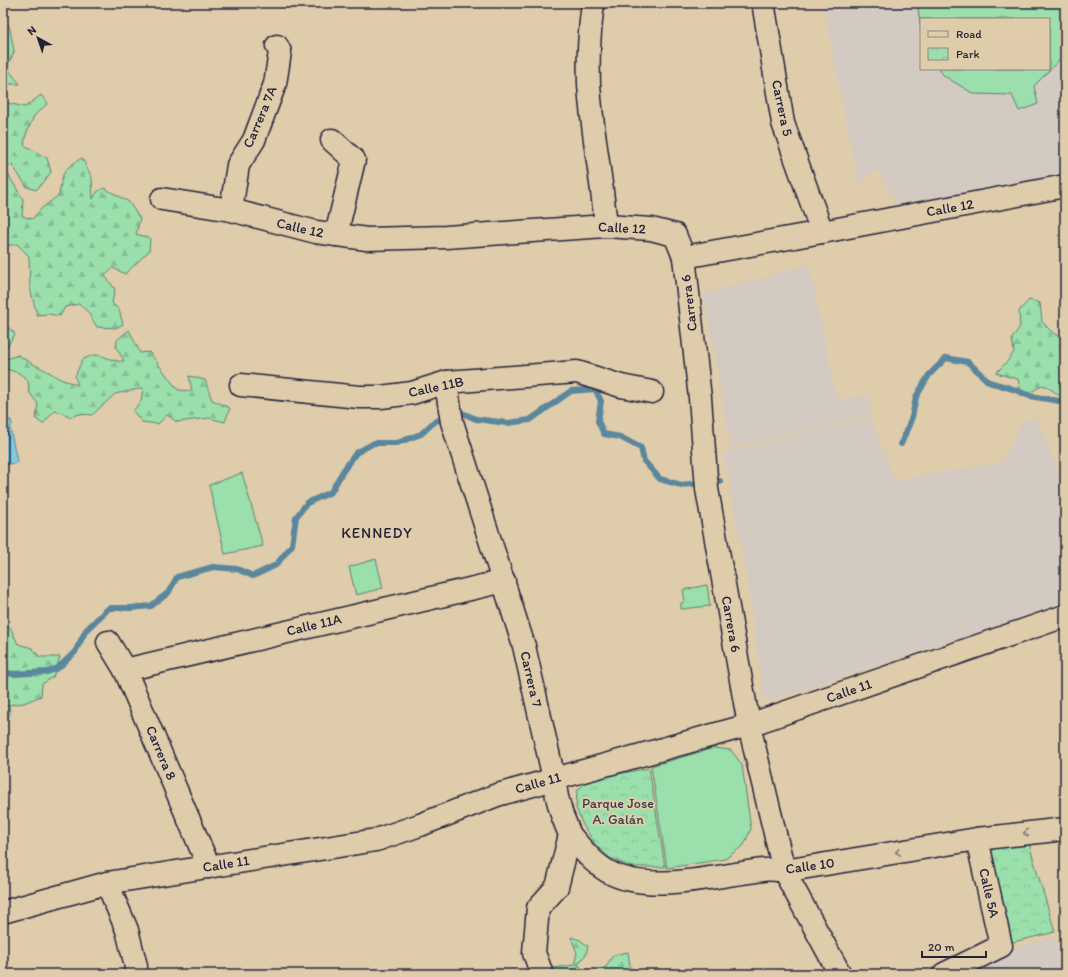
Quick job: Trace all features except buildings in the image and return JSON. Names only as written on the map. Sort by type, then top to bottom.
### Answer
[{"type":"street","points":[[593,3],[590,22],[588,59],[590,97],[603,191],[606,226]]},
{"type":"street","name":"Carrera 5","points":[[764,3],[783,123],[822,232]]},
{"type":"street","name":"Carrera 7A","points":[[231,210],[238,165],[254,140],[275,84],[280,52],[277,46]]},
{"type":"street","points":[[332,140],[354,160],[336,235]]},
{"type":"street","name":"Calle 12","points":[[162,199],[231,210],[316,232],[366,239],[446,237],[606,226],[651,229],[675,234],[684,257],[1065,186]]},
{"type":"street","name":"Carrera 6","points":[[684,257],[700,398],[706,483],[748,725],[784,871],[840,974]]},
{"type":"street","name":"Calle 11B","points":[[241,385],[359,397],[380,397],[412,393],[447,386],[577,372],[620,386],[652,392]]},
{"type":"street","name":"Carrera 7","points":[[447,386],[452,422],[524,646],[557,797],[570,835]]},
{"type":"street","name":"Calle 11A","points":[[125,670],[504,580]]},
{"type":"street","name":"Calle 11","points":[[3,912],[107,883],[376,840],[420,825],[497,795],[748,725],[1065,616]]},
{"type":"street","name":"Carrera 8","points":[[108,642],[125,670],[209,867]]},
{"type":"street","name":"Calle 10","points":[[570,835],[593,861],[608,871],[627,879],[650,882],[674,882],[764,870],[784,871],[977,839],[1065,829]]},
{"type":"street","points":[[542,974],[534,953],[538,908],[557,887],[570,835]]},
{"type":"street","name":"Calle 5A","points":[[944,974],[1001,946],[977,839]]},
{"type":"street","points":[[107,883],[127,930],[136,966],[135,974]]},
{"type":"shaded area","points":[[823,3],[1065,3],[1065,175],[897,205],[882,177],[876,171],[858,183]]},
{"type":"shaded area","points":[[809,264],[837,399],[870,395],[871,415],[731,448],[703,294]]},
{"type":"shaded area","points":[[870,417],[895,480],[1002,462],[1023,421],[1037,417],[1065,489],[1065,604],[798,692],[764,701],[748,585],[723,452]]},
{"type":"shaded area","points":[[1055,937],[1065,974],[953,974],[1000,952]]},
{"type":"green space","points":[[920,3],[1065,3],[1065,54],[1050,69],[1050,18],[920,18],[920,22],[918,10]]},
{"type":"green space","points":[[3,15],[10,29],[14,52],[8,65],[10,72],[20,84],[3,83]]},
{"type":"green space","points":[[940,70],[1050,70],[1034,86],[1038,104],[1019,111],[1012,95],[974,94],[944,76]]},
{"type":"green space","points":[[41,95],[48,103],[34,116],[26,134],[24,145],[47,158],[51,172],[36,190],[27,187],[12,165],[6,167],[9,176],[23,199],[22,216],[32,219],[42,208],[59,195],[64,173],[70,166],[82,158],[92,178],[93,199],[97,192],[104,188],[129,202],[140,219],[136,234],[150,238],[149,251],[125,274],[113,268],[105,276],[115,289],[112,303],[119,310],[123,324],[116,328],[97,327],[88,312],[79,304],[65,307],[60,316],[48,314],[37,315],[30,288],[29,256],[17,244],[6,246],[3,250],[3,102],[25,107]]},
{"type":"green space","points":[[1029,300],[1040,303],[1042,322],[1053,333],[1065,340],[1065,400],[1044,385],[1022,396],[1018,379],[996,373],[1014,352],[1012,339],[1020,326],[1019,311]]},
{"type":"green space","points":[[3,322],[15,334],[5,350],[7,359],[18,355],[60,379],[78,385],[75,377],[82,360],[95,355],[117,361],[124,361],[116,347],[117,340],[129,330],[140,353],[149,352],[178,390],[192,391],[189,376],[205,380],[212,400],[230,408],[225,422],[209,418],[177,422],[167,415],[158,424],[142,422],[133,411],[141,401],[143,388],[115,394],[92,415],[79,414],[71,417],[55,410],[43,424],[36,419],[38,404],[29,392],[28,380],[19,373],[3,368]]},
{"type":"green space","points":[[242,473],[263,546],[225,554],[209,485]]},
{"type":"green space","points":[[376,559],[383,588],[356,595],[349,567]]},
{"type":"green space","points":[[707,585],[710,606],[681,609],[681,603],[685,601],[683,590]]},
{"type":"green space","points":[[3,625],[10,627],[18,644],[32,648],[40,657],[60,657],[53,677],[42,684],[41,696],[24,703],[9,705],[10,714],[3,727]]},
{"type":"green space","points":[[714,748],[731,750],[742,765],[751,829],[744,845],[725,859],[667,868],[651,766]]},
{"type":"green space","name":"Parque Jose A. Galán","points":[[649,768],[665,867],[632,867],[610,858],[595,844],[583,825],[576,808],[577,791],[587,781]]},
{"type":"green space","points":[[1028,841],[1055,932],[1005,944],[982,848]]},
{"type":"green space","points":[[571,937],[580,940],[588,946],[586,954],[578,964],[583,970],[596,971],[606,967],[613,955],[628,952],[631,974],[551,974],[552,968],[574,965],[577,953]]},
{"type":"water","points":[[6,420],[11,420],[12,425],[10,428],[17,461],[16,463],[3,465],[3,423]]},
{"type":"waterway","points":[[901,444],[912,417],[916,397],[929,375],[946,358],[968,362],[989,382],[1030,396],[1065,402]]},
{"type":"waterway","points":[[3,672],[13,674],[47,672],[58,668],[75,652],[86,630],[109,608],[151,606],[168,593],[177,577],[213,567],[237,569],[253,576],[276,565],[292,545],[296,517],[307,503],[331,492],[343,471],[356,453],[374,443],[397,443],[421,434],[434,422],[460,412],[476,419],[507,423],[530,420],[571,391],[595,389],[601,401],[598,421],[604,434],[620,437],[641,448],[644,461],[660,479],[681,485],[720,481]]},
{"type":"district","name":"KENNEDY","points":[[377,533]]}]
